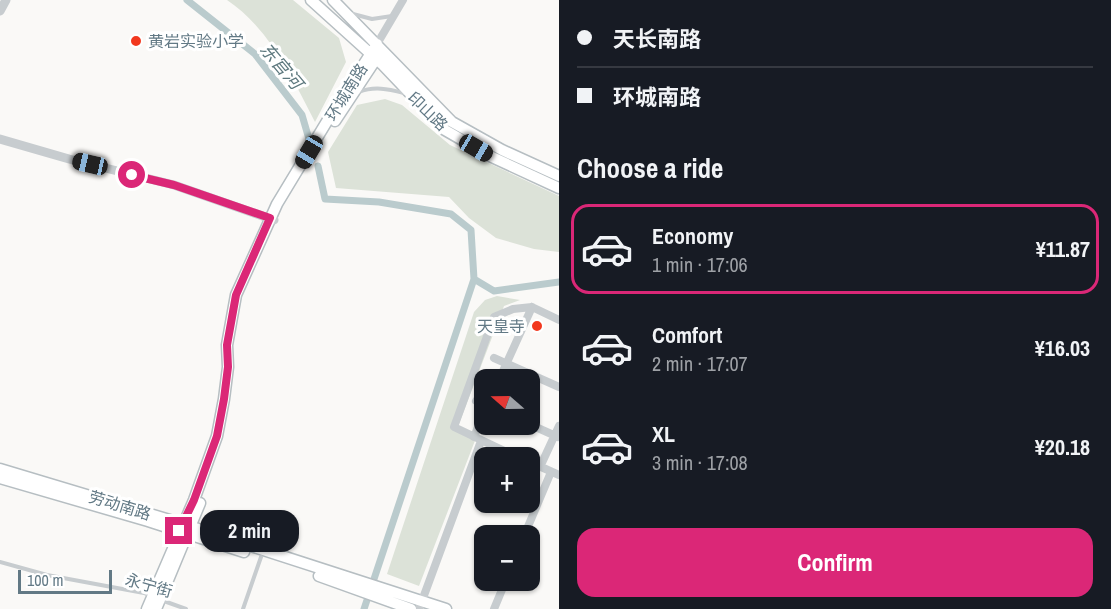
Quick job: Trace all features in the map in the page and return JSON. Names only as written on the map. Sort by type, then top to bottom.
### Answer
[{"type":"main road","name":"印山路","points":[[311,0],[373,56],[445,130],[492,157],[559,188]]},
{"type":"main road","name":"印山路","points":[[336,3],[452,122],[502,150],[559,176]]},
{"type":"main road","name":"环城南路","points":[[147,609],[156,602],[185,529],[217,436],[228,367],[227,345],[236,295],[272,219],[373,56],[377,44]]},
{"type":"main road","points":[[272,219],[352,94],[373,56]]},
{"type":"main road","name":"劳动南路","points":[[0,469],[349,582]]},
{"type":"main road","name":"劳动南路","points":[[0,478],[185,529],[261,557],[349,582]]},
{"type":"main road","points":[[349,582],[420,605],[446,609]]},
{"type":"main road","points":[[380,593],[411,609]]},
{"type":"street","points":[[0,11],[6,0]]},
{"type":"street","points":[[377,44],[403,0]]},
{"type":"street","points":[[0,139],[174,185],[272,219]]},
{"type":"street","points":[[504,369],[532,306]]},
{"type":"street","points":[[495,447],[454,427],[494,317],[513,309],[532,306],[559,320]]},
{"type":"street","points":[[494,358],[559,387]]},
{"type":"street","points":[[529,525],[555,473],[540,467],[557,436],[559,426]]},
{"type":"street","points":[[540,429],[557,436]]},
{"type":"street","points":[[420,605],[478,435]]},
{"type":"street","points":[[494,609],[501,591]]},
{"type":"lane","points":[[336,3],[356,16],[372,19],[393,15]]},
{"type":"lane","points":[[352,94],[366,89],[380,88],[410,94]]},
{"type":"lane","points":[[243,609],[261,557]]},
{"type":"lane","name":"永宁街","points":[[0,562],[47,575],[144,593],[156,602],[186,609]]},
{"type":"shaded area","points":[[227,0],[293,0],[339,38],[346,62],[315,122],[289,72],[268,40],[242,12]]},
{"type":"shaded area","points":[[385,99],[402,105],[450,145],[559,196],[559,252],[534,249],[496,238],[469,218],[449,197],[336,188],[328,152],[357,105]]},
{"type":"shaded area","points":[[497,296],[520,300],[504,306],[480,369],[474,369],[474,385],[457,429],[476,438],[419,586],[387,574],[474,312],[485,300]]},
{"type":"waterway","name":"东官河","points":[[187,0],[255,54],[302,115],[309,139]]},
{"type":"waterway","points":[[318,166],[325,199],[379,202],[451,214],[471,230],[474,279],[364,609]]},
{"type":"waterway","points":[[474,279],[494,291],[559,282]]},
{"type":"place","name":"黄岩实验小学","points":[[136,41]]},
{"type":"place","name":"天皇寺","points":[[537,326]]},
{"type":"route","points":[[132,175],[174,185],[270,218],[236,295],[227,345],[228,367],[217,436],[194,500],[179,531]]}]
